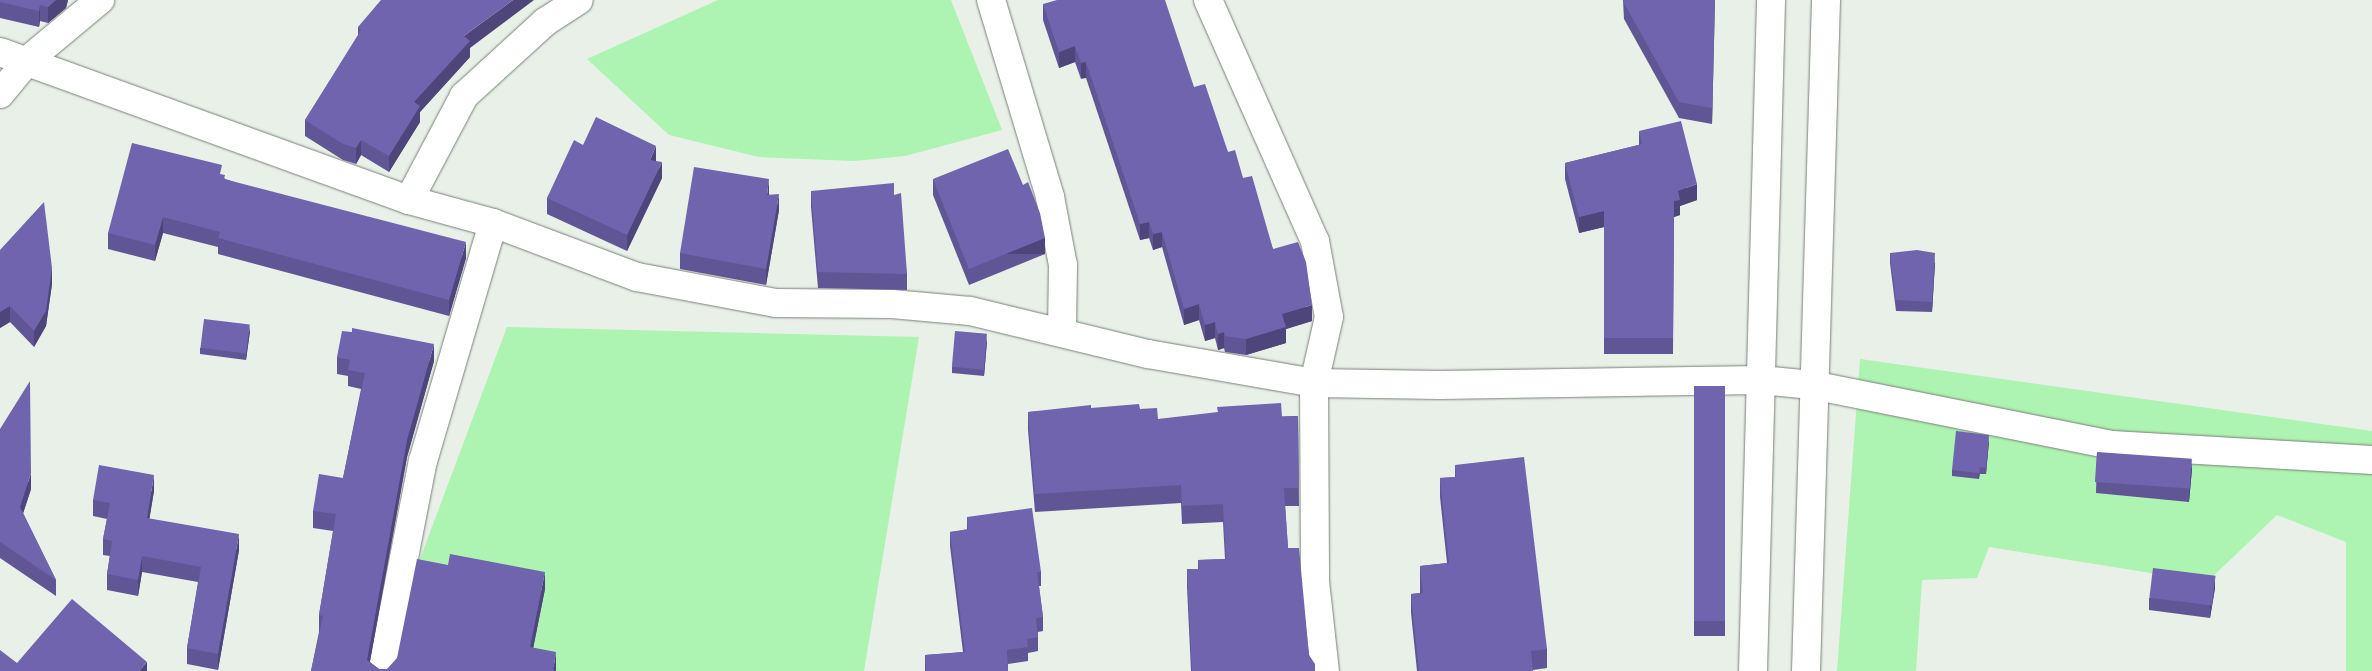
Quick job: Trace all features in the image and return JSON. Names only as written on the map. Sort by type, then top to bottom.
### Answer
[{"type":"street","points":[[0,94],[28,60],[100,0]]},
{"type":"street","points":[[409,200],[464,96],[545,22],[579,0]]},
{"type":"street","points":[[991,0],[1050,197],[1063,265],[1062,331]]},
{"type":"street","points":[[1208,0],[1315,241],[1329,317],[1314,382],[1315,581],[1324,671]]},
{"type":"street","points":[[1753,671],[1772,0]]},
{"type":"street","points":[[1806,671],[1812,385],[1826,0]]},
{"type":"street","points":[[0,52],[28,60],[409,200],[493,223],[638,277],[776,303],[892,304],[970,311],[1062,331],[1148,354],[1314,382],[1440,385],[1760,380],[1812,385],[2113,445],[2372,460]]},
{"type":"street","points":[[382,671],[423,461],[493,223]]},
{"type":"green space","points":[[718,0],[951,0],[1002,130],[905,156],[855,161],[759,157],[669,135],[587,59]]},
{"type":"green space","points":[[507,327],[919,337],[864,671],[395,671],[420,559]]},
{"type":"green space","points":[[1860,359],[2372,431],[2372,671],[2346,671],[2346,542],[2277,515],[2207,582],[1989,547],[1977,578],[1922,580],[1916,671],[1837,671]]},
{"type":"building","points":[[0,0],[56,0],[48,7],[40,5],[39,11],[0,2]]},
{"type":"building","points":[[381,0],[513,0],[464,36],[470,41],[414,102],[420,106],[389,156],[361,140],[356,148],[343,144],[305,120],[361,30],[358,27]]},
{"type":"building","points":[[1057,0],[1165,0],[1194,87],[1205,84],[1228,152],[1235,150],[1243,178],[1252,176],[1273,249],[1298,242],[1306,262],[1312,305],[1282,314],[1286,327],[1246,339],[1225,336],[1224,332],[1218,334],[1215,322],[1205,325],[1199,304],[1184,309],[1162,232],[1153,234],[1149,222],[1140,224],[1086,62],[1081,63],[1075,46],[1059,52],[1043,4]]},
{"type":"building","points":[[1624,0],[1715,0],[1712,108],[1679,102]]},
{"type":"building","points":[[596,117],[656,146],[650,160],[662,162],[627,235],[547,198],[574,140],[583,145]]},
{"type":"building","points":[[1681,121],[1697,184],[1678,191],[1680,200],[1674,201],[1673,338],[1604,338],[1604,211],[1579,217],[1565,163],[1642,144],[1639,131]]},
{"type":"building","points":[[132,143],[222,165],[220,174],[225,175],[224,179],[466,242],[449,300],[218,238],[220,232],[163,217],[155,245],[108,233]]},
{"type":"building","points":[[1008,149],[1023,185],[1028,182],[1040,213],[1045,238],[969,269],[933,179]]},
{"type":"building","points":[[694,167],[769,179],[767,195],[779,194],[766,269],[680,253]]},
{"type":"building","points":[[894,183],[894,195],[901,193],[907,274],[818,272],[811,191]]},
{"type":"building","points":[[44,202],[52,268],[46,311],[34,331],[10,306],[0,312],[0,250]]},
{"type":"building","points":[[1917,250],[1935,253],[1932,302],[1896,300],[1890,253]]},
{"type":"building","points":[[204,319],[250,325],[246,353],[200,348]]},
{"type":"building","points":[[352,328],[434,344],[407,440],[367,660],[379,669],[387,669],[397,658],[417,559],[448,565],[450,554],[545,572],[530,647],[556,652],[553,671],[311,671],[323,616],[319,615],[336,514],[313,511],[319,474],[343,478],[365,373],[348,370],[350,360],[337,357],[342,331],[352,332]]},
{"type":"building","points":[[955,331],[987,334],[984,370],[952,367]]},
{"type":"building","points":[[30,381],[31,473],[20,507],[56,580],[0,542],[0,429]]},
{"type":"building","points":[[1694,386],[1725,386],[1725,621],[1694,621]]},
{"type":"building","points":[[1281,403],[1282,417],[1298,416],[1299,488],[1284,488],[1288,548],[1299,548],[1309,655],[1315,664],[1315,671],[1192,671],[1187,569],[1199,569],[1198,560],[1226,559],[1223,504],[1182,506],[1181,485],[1035,494],[1028,412],[1091,405],[1091,408],[1139,404],[1140,409],[1157,408],[1158,419],[1218,412],[1217,407]]},
{"type":"building","points":[[1956,431],[1989,435],[1986,468],[1980,467],[1979,473],[1952,470]]},
{"type":"building","points":[[2097,452],[2192,459],[2190,489],[2095,482]]},
{"type":"building","points":[[1524,457],[1547,649],[1531,651],[1533,671],[1419,671],[1411,594],[1423,593],[1420,566],[1449,563],[1440,478],[1456,477],[1455,465]]},
{"type":"building","points":[[99,465],[154,475],[147,518],[239,534],[218,654],[187,648],[201,567],[142,556],[138,580],[107,574],[112,541],[103,539],[110,503],[93,500]]},
{"type":"building","points":[[1032,508],[1041,572],[1037,572],[1043,617],[1036,618],[1038,637],[1027,639],[1028,647],[1007,650],[1008,671],[926,671],[925,655],[965,652],[950,532],[968,529],[967,517]]},
{"type":"building","points":[[2153,568],[2216,576],[2212,605],[2149,598]]},
{"type":"building","points":[[72,599],[147,662],[139,671],[0,671],[0,650],[17,663]]}]
